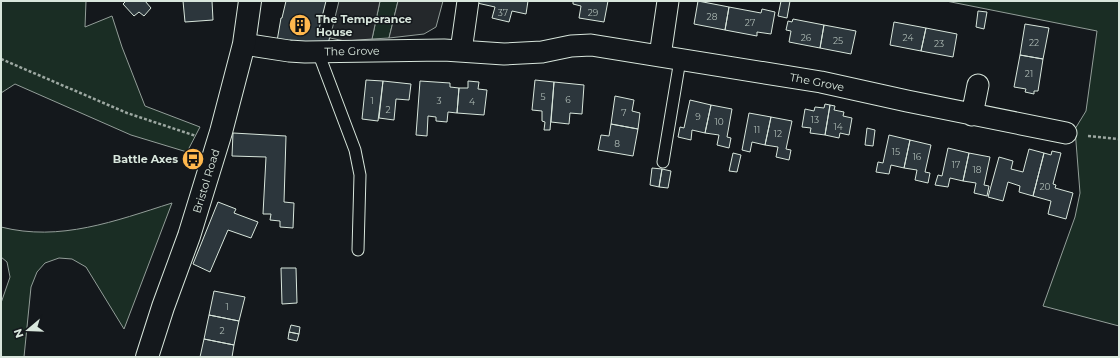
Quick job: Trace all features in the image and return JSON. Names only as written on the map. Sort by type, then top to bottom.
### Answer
[{"type":"main road","name":"Bristol Road","points":[[147,357],[163,307],[189,236],[218,142],[244,44],[250,1]]},
{"type":"street","points":[[461,51],[468,1]]},
{"type":"street","points":[[668,1],[670,58]]},
{"type":"street","name":"The Grove","points":[[244,44],[289,51],[444,50],[504,54],[542,52],[579,45],[591,45],[821,82],[972,115],[1066,133]]},
{"type":"street","points":[[972,115],[978,85]]},
{"type":"lane","points":[[318,52],[355,150],[360,175],[358,250]]},
{"type":"lane","points":[[663,162],[670,58]]},
{"type":"path","points":[[1,58],[127,113],[218,142]]},
{"type":"path","points":[[1066,133],[1119,139]]},
{"type":"green space","points":[[1,1],[86,1],[85,27],[112,16],[122,47],[145,106],[200,127],[187,152],[131,135],[15,84],[1,93]]},
{"type":"green space","points":[[380,1],[398,1],[389,38],[372,39]]},
{"type":"green space","points":[[946,1],[1119,1],[1119,326],[1043,306],[1075,217],[1080,193],[1075,129],[1086,111],[1097,31]]},
{"type":"green space","points":[[172,203],[124,329],[86,267],[72,259],[59,258],[45,263],[37,272],[31,287],[24,357],[1,357],[1,303],[10,277],[7,262],[1,257],[1,227],[23,231],[66,231],[108,222]]},
{"type":"shaded area","points":[[339,1],[380,1],[372,39],[345,41],[330,38]]},
{"type":"shaded area","points":[[398,1],[443,1],[436,27],[424,34],[389,38]]},
{"type":"building","points":[[126,1],[145,1],[151,8],[144,16],[139,12],[134,16],[123,4]]},
{"type":"building","points":[[183,1],[212,1],[213,20],[185,22]]},
{"type":"building","name":"The Temperance House","points":[[286,1],[326,1],[319,29],[331,32],[328,44],[277,41]]},
{"type":"building","points":[[477,1],[528,1],[526,14],[512,11],[509,22],[492,18],[495,7],[477,3]]},
{"type":"building","points":[[573,1],[608,1],[604,22],[579,18],[581,6],[573,4]]},
{"type":"building","points":[[698,1],[729,7],[725,30],[694,24]]},
{"type":"building","points":[[781,1],[790,1],[787,18],[778,16]]},
{"type":"building","points":[[729,7],[761,13],[762,9],[775,12],[771,34],[757,32],[757,36],[725,30]]},
{"type":"building","points":[[978,11],[987,12],[984,29],[976,27]]},
{"type":"building","points":[[793,19],[824,25],[820,48],[789,42],[791,31],[786,30],[788,21],[792,22]]},
{"type":"building","points":[[894,22],[926,28],[921,51],[890,45]]},
{"type":"building","points":[[1025,24],[1049,28],[1043,59],[1020,55]]},
{"type":"building","points":[[824,25],[856,31],[851,54],[820,48]]},
{"type":"building","points":[[926,28],[957,34],[953,57],[921,51]]},
{"type":"building","points":[[1020,55],[1043,59],[1038,91],[1034,91],[1034,94],[1025,92],[1026,89],[1014,87]]},
{"type":"building","points":[[366,80],[383,81],[378,121],[362,119]]},
{"type":"building","points":[[535,80],[554,82],[550,130],[544,130],[545,122],[542,121],[542,111],[532,110]]},
{"type":"building","points":[[383,81],[411,84],[409,100],[396,99],[394,120],[379,118]]},
{"type":"building","points":[[420,81],[450,83],[450,87],[459,88],[457,113],[448,112],[447,122],[436,121],[436,117],[428,116],[427,136],[416,135]]},
{"type":"building","points":[[468,81],[479,82],[478,89],[487,90],[484,115],[457,113],[459,88],[468,88]]},
{"type":"building","points":[[554,82],[584,85],[582,114],[570,113],[569,124],[551,122]]},
{"type":"building","points":[[615,96],[634,100],[632,111],[640,113],[638,129],[611,124]]},
{"type":"building","points":[[690,100],[711,105],[705,133],[692,130],[691,140],[678,137],[680,127],[684,128]]},
{"type":"building","points":[[825,104],[830,105],[825,135],[810,133],[811,128],[802,127],[805,109],[814,111],[815,107],[824,108]]},
{"type":"building","points":[[711,105],[732,109],[727,137],[731,138],[729,148],[717,145],[719,135],[705,133]]},
{"type":"building","points":[[830,105],[835,106],[834,110],[844,112],[843,116],[852,118],[849,135],[840,133],[839,138],[825,135]]},
{"type":"building","points":[[749,113],[771,117],[765,145],[752,142],[750,152],[742,150]]},
{"type":"building","points":[[771,117],[792,121],[786,149],[791,150],[789,160],[776,157],[778,147],[765,145]]},
{"type":"building","points":[[611,124],[638,129],[633,156],[598,150],[601,135],[609,136]]},
{"type":"building","points":[[867,128],[875,130],[873,146],[865,145]]},
{"type":"building","points":[[233,133],[286,136],[284,202],[294,203],[293,228],[280,227],[280,221],[270,220],[271,214],[263,214],[266,157],[232,156]]},
{"type":"building","points":[[889,135],[910,140],[904,168],[891,165],[889,174],[876,172],[878,162],[883,163]]},
{"type":"building","points":[[910,140],[931,145],[925,172],[930,173],[928,183],[915,180],[917,170],[904,168]]},
{"type":"building","points":[[948,148],[969,153],[963,181],[950,178],[948,187],[935,185],[938,175],[942,176]]},
{"type":"building","points":[[1029,149],[1044,153],[1033,196],[1019,192],[1020,186],[1008,182],[1003,201],[988,197],[999,157],[1013,161],[1011,169],[1023,172]]},
{"type":"building","points":[[1052,151],[1061,153],[1053,184],[1056,185],[1055,188],[1073,193],[1066,219],[1048,214],[1051,201],[1033,196],[1044,153],[1051,155]]},
{"type":"building","points":[[733,153],[741,155],[737,172],[729,171]]},
{"type":"building","points":[[969,153],[990,157],[984,185],[989,186],[987,196],[974,193],[976,183],[963,181]]},
{"type":"building","points":[[652,168],[662,169],[659,187],[650,185]]},
{"type":"building","points":[[662,169],[671,171],[668,188],[659,187]]},
{"type":"building","points":[[218,202],[236,209],[234,213],[258,222],[251,238],[228,230],[210,272],[193,264]]},
{"type":"building","points":[[281,268],[296,268],[297,303],[282,304]]},
{"type":"building","points":[[214,291],[245,297],[239,321],[209,315]]},
{"type":"building","points":[[209,315],[239,321],[234,345],[204,339]]},
{"type":"building","points":[[291,325],[300,327],[299,334],[289,332]]},
{"type":"building","points":[[289,332],[299,334],[297,341],[288,339]]},
{"type":"building","points":[[204,339],[234,345],[232,357],[200,357]]},
{"type":"place","name":"The Temperance House","points":[[300,25]]},
{"type":"place","name":"Battle Axes","points":[[193,159]]}]
